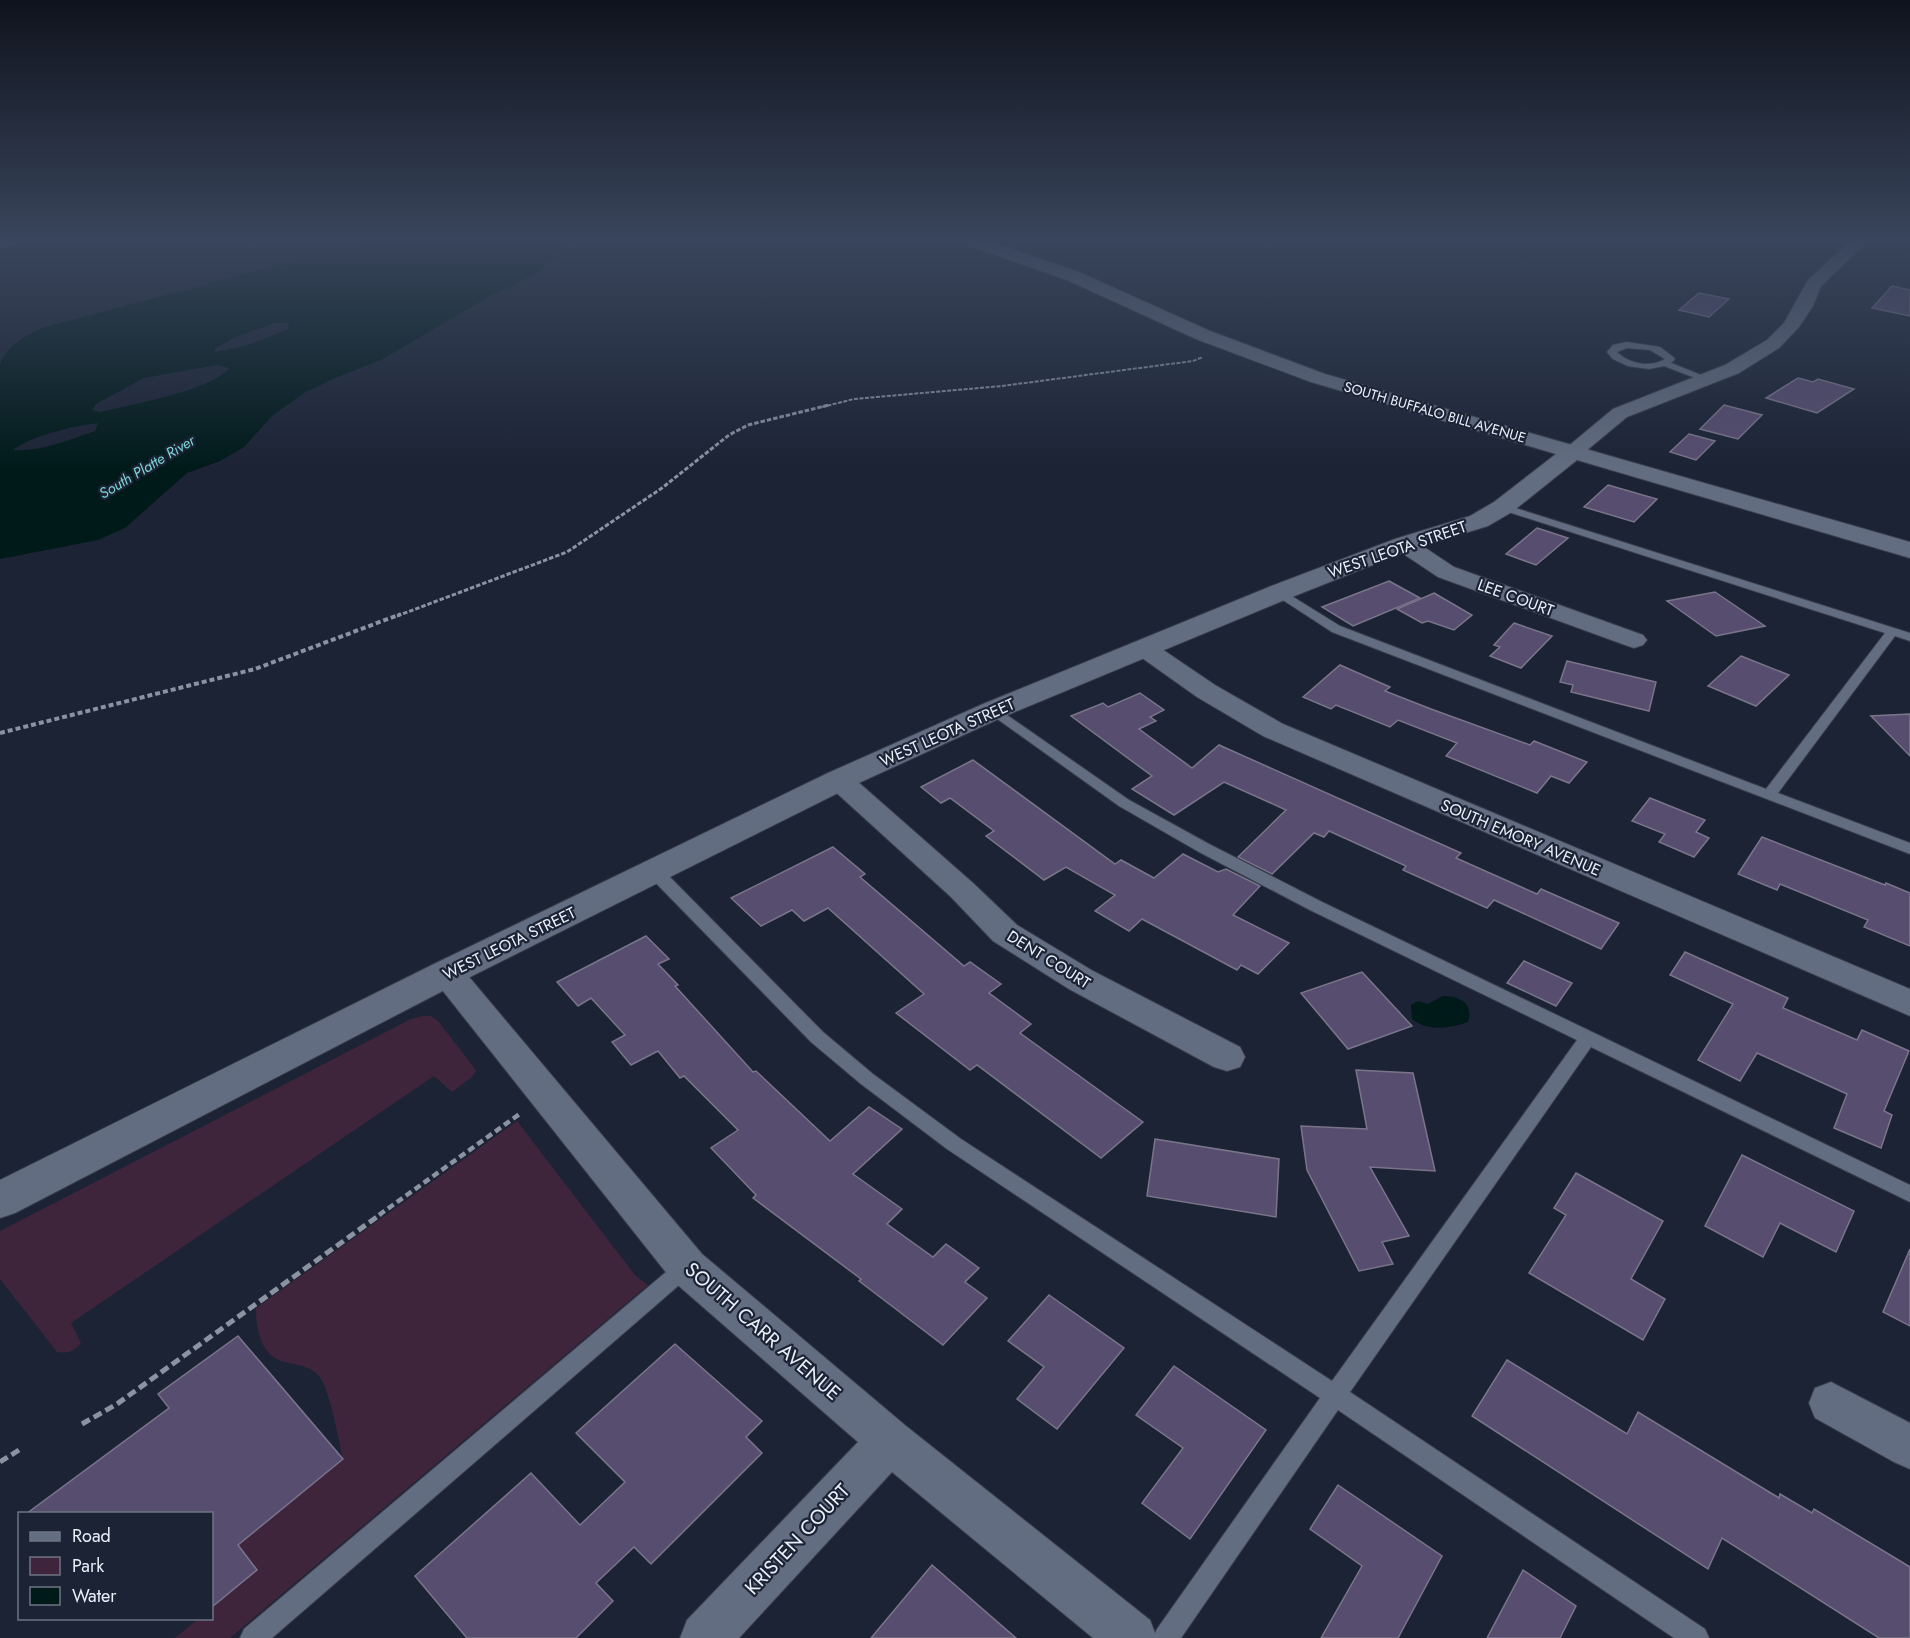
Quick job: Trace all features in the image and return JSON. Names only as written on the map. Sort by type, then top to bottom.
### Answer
[{"type":"street","name":"SOUTH BUFFALO BILL AVENUE","points":[[1164,317],[1276,364],[1910,550]]},
{"type":"street","name":"WEST LEOTA STREET","points":[[0,1200],[447,973],[839,780],[994,710],[1278,593],[1404,544],[1479,521],[1503,507],[1620,413],[1732,369],[1773,344],[1796,317]]},
{"type":"street","name":"LEE COURT","points":[[1404,544],[1446,572],[1634,640]]},
{"type":"street","name":"SOUTH EMORY AVENUE","points":[[1144,648],[1206,691],[1273,730],[1910,1003]]},
{"type":"street","name":"DENT COURT","points":[[839,780],[962,890],[1005,933],[1081,980],[1227,1057]]},
{"type":"street","name":"SOUTH CARR AVENUE","points":[[447,973],[687,1267],[890,1441],[1132,1638]]},
{"type":"street","points":[[1831,1403],[1910,1447]]},
{"type":"street","name":"KRISTEN COURT","points":[[705,1638],[890,1441]]},
{"type":"lane","points":[[1666,364],[1670,359],[1666,354],[1649,347],[1627,345],[1617,347],[1612,352],[1615,357],[1626,362],[1655,366],[1666,364],[1706,379]]},
{"type":"lane","points":[[1503,507],[1910,637]]},
{"type":"lane","points":[[1278,593],[1336,629],[1910,849]]},
{"type":"lane","points":[[1769,795],[1893,631]]},
{"type":"lane","points":[[994,710],[1124,802],[1204,848],[1316,906],[1910,1194]]},
{"type":"lane","points":[[654,871],[817,1037],[867,1079],[954,1144],[1335,1395],[1696,1638]]},
{"type":"lane","points":[[1166,1638],[1588,1038]]},
{"type":"lane","points":[[253,1638],[687,1267]]},
{"type":"path","points":[[0,733],[255,669],[567,552],[662,488],[729,435],[748,425],[854,399],[1002,386],[1193,360],[1212,353]]},
{"type":"path","points":[[82,1424],[117,1404],[546,1095]]},
{"type":"path","points":[[0,1462],[19,1450]]},
{"type":"green space","points":[[431,1016],[438,1021],[473,1066],[476,1071],[472,1077],[452,1092],[434,1076],[71,1323],[81,1343],[73,1350],[64,1353],[57,1352],[0,1279],[0,1231],[411,1019]]},
{"type":"green space","points":[[517,1121],[635,1275],[648,1285],[230,1638],[175,1638],[197,1620],[213,1620],[213,1606],[256,1570],[238,1545],[343,1459],[330,1401],[322,1381],[308,1368],[280,1360],[270,1354],[262,1343],[256,1308]]},
{"type":"water","name":"South Platte River","points":[[81,317],[454,317],[381,360],[304,393],[273,415],[244,447],[220,461],[187,473],[125,528],[98,540],[0,559],[0,365],[7,351],[25,337],[45,327]],"holes":[[[275,323],[289,323],[288,329],[262,340],[216,352],[214,349],[236,337]],[[217,365],[229,368],[220,376],[188,390],[101,412],[92,410],[96,404],[144,378]],[[98,423],[95,431],[65,441],[34,449],[13,450],[42,436]]]},
{"type":"water","points":[[1443,996],[1460,999],[1467,1005],[1468,1022],[1447,1027],[1432,1027],[1412,1019],[1411,1005],[1418,1001],[1428,1004]]},
{"type":"building","points":[[1798,378],[1813,382],[1818,379],[1854,389],[1817,413],[1766,398]]},
{"type":"building","points":[[1724,405],[1762,415],[1738,439],[1700,429]]},
{"type":"building","points":[[1689,434],[1715,441],[1696,460],[1670,452]]},
{"type":"building","points":[[1608,485],[1657,499],[1634,522],[1584,507]]},
{"type":"building","points":[[1537,528],[1568,538],[1536,565],[1506,554]]},
{"type":"building","points":[[1389,581],[1420,598],[1353,626],[1322,607]]},
{"type":"building","points":[[1715,592],[1765,626],[1716,636],[1667,601]]},
{"type":"building","points":[[1434,593],[1472,615],[1454,630],[1428,621],[1422,623],[1397,609]]},
{"type":"building","points":[[1514,623],[1552,636],[1521,668],[1490,656],[1500,647],[1494,645]]},
{"type":"building","points":[[1741,656],[1789,675],[1756,706],[1708,686]]},
{"type":"building","points":[[1567,661],[1656,682],[1649,711],[1571,692],[1573,685],[1560,682]]},
{"type":"building","points":[[1340,665],[1390,687],[1385,691],[1530,745],[1534,741],[1587,762],[1569,783],[1551,776],[1537,793],[1446,756],[1457,743],[1398,720],[1390,727],[1336,705],[1331,709],[1303,697]]},
{"type":"building","points":[[1140,693],[1164,710],[1150,717],[1156,721],[1139,729],[1192,768],[1219,745],[1461,853],[1456,858],[1537,894],[1541,889],[1619,923],[1601,949],[1494,900],[1487,908],[1403,870],[1406,866],[1329,831],[1324,837],[1314,833],[1272,874],[1238,857],[1286,810],[1224,782],[1174,815],[1132,789],[1152,776],[1071,716],[1103,703],[1108,707]]},
{"type":"building","points":[[1910,714],[1910,756],[1871,716]]},
{"type":"building","points":[[973,760],[1115,864],[1121,860],[1154,878],[1183,854],[1218,872],[1226,869],[1260,886],[1233,915],[1289,943],[1258,974],[1241,965],[1237,970],[1142,919],[1129,931],[1095,911],[1115,895],[1066,867],[1044,880],[986,836],[994,831],[950,798],[941,803],[921,787]]},
{"type":"building","points":[[1650,798],[1705,820],[1696,832],[1709,838],[1694,857],[1659,842],[1665,834],[1632,821]]},
{"type":"building","points":[[1762,837],[1910,893],[1910,946],[1864,927],[1868,920],[1780,884],[1777,890],[1738,874]]},
{"type":"building","points":[[833,847],[865,874],[860,877],[964,966],[970,962],[1001,984],[989,993],[1031,1024],[1020,1033],[1143,1122],[1101,1158],[977,1065],[970,1070],[896,1013],[924,994],[828,908],[804,921],[792,910],[761,926],[731,898]]},
{"type":"building","points":[[646,936],[669,959],[658,964],[678,985],[675,986],[753,1072],[756,1071],[830,1141],[869,1107],[902,1129],[853,1174],[902,1209],[887,1224],[933,1257],[946,1244],[979,1268],[965,1282],[987,1298],[943,1345],[859,1281],[861,1279],[753,1198],[756,1195],[711,1148],[738,1130],[684,1076],[680,1078],[658,1051],[631,1065],[612,1042],[625,1035],[591,998],[578,1006],[557,982]]},
{"type":"building","points":[[1685,952],[1788,998],[1783,1008],[1857,1040],[1862,1030],[1909,1051],[1884,1111],[1892,1115],[1881,1148],[1834,1128],[1847,1094],[1757,1053],[1740,1081],[1698,1060],[1733,1004],[1670,975]]},
{"type":"building","points":[[1524,961],[1572,983],[1556,1006],[1507,983]]},
{"type":"building","points":[[1362,972],[1412,1026],[1348,1049],[1301,993]]},
{"type":"building","points":[[1356,1070],[1413,1073],[1435,1171],[1370,1167],[1409,1236],[1382,1242],[1393,1264],[1359,1271],[1307,1170],[1301,1126],[1367,1129]]},
{"type":"building","points":[[1155,1139],[1279,1159],[1276,1217],[1147,1196]]},
{"type":"building","points":[[1742,1155],[1854,1211],[1836,1252],[1780,1223],[1763,1257],[1705,1226]]},
{"type":"building","points":[[1576,1173],[1663,1221],[1631,1279],[1665,1299],[1643,1340],[1529,1273],[1566,1215],[1554,1208]]},
{"type":"building","points":[[1910,1249],[1910,1326],[1883,1312]]},
{"type":"building","points":[[1049,1295],[1124,1348],[1057,1429],[1017,1399],[1044,1367],[1008,1341]]},
{"type":"building","points":[[238,1336],[343,1459],[238,1545],[257,1570],[213,1606],[213,1512],[29,1512],[169,1408],[158,1394]]},
{"type":"building","points":[[675,1344],[762,1421],[746,1437],[762,1453],[651,1564],[634,1547],[596,1583],[613,1601],[576,1638],[467,1638],[415,1576],[531,1473],[580,1525],[625,1482],[576,1433]]},
{"type":"building","points":[[1507,1360],[1627,1434],[1638,1412],[1779,1498],[1780,1494],[1812,1513],[1814,1509],[1910,1567],[1910,1638],[1879,1638],[1722,1538],[1708,1569],[1472,1416]]},
{"type":"building","points":[[1174,1366],[1266,1430],[1190,1539],[1142,1503],[1183,1448],[1136,1415]]},
{"type":"building","points":[[1338,1485],[1442,1556],[1398,1638],[1321,1638],[1362,1566],[1310,1529]]},
{"type":"building","points":[[932,1565],[1016,1638],[871,1638]]},
{"type":"building","points":[[1523,1570],[1576,1606],[1560,1638],[1487,1638]]}]
